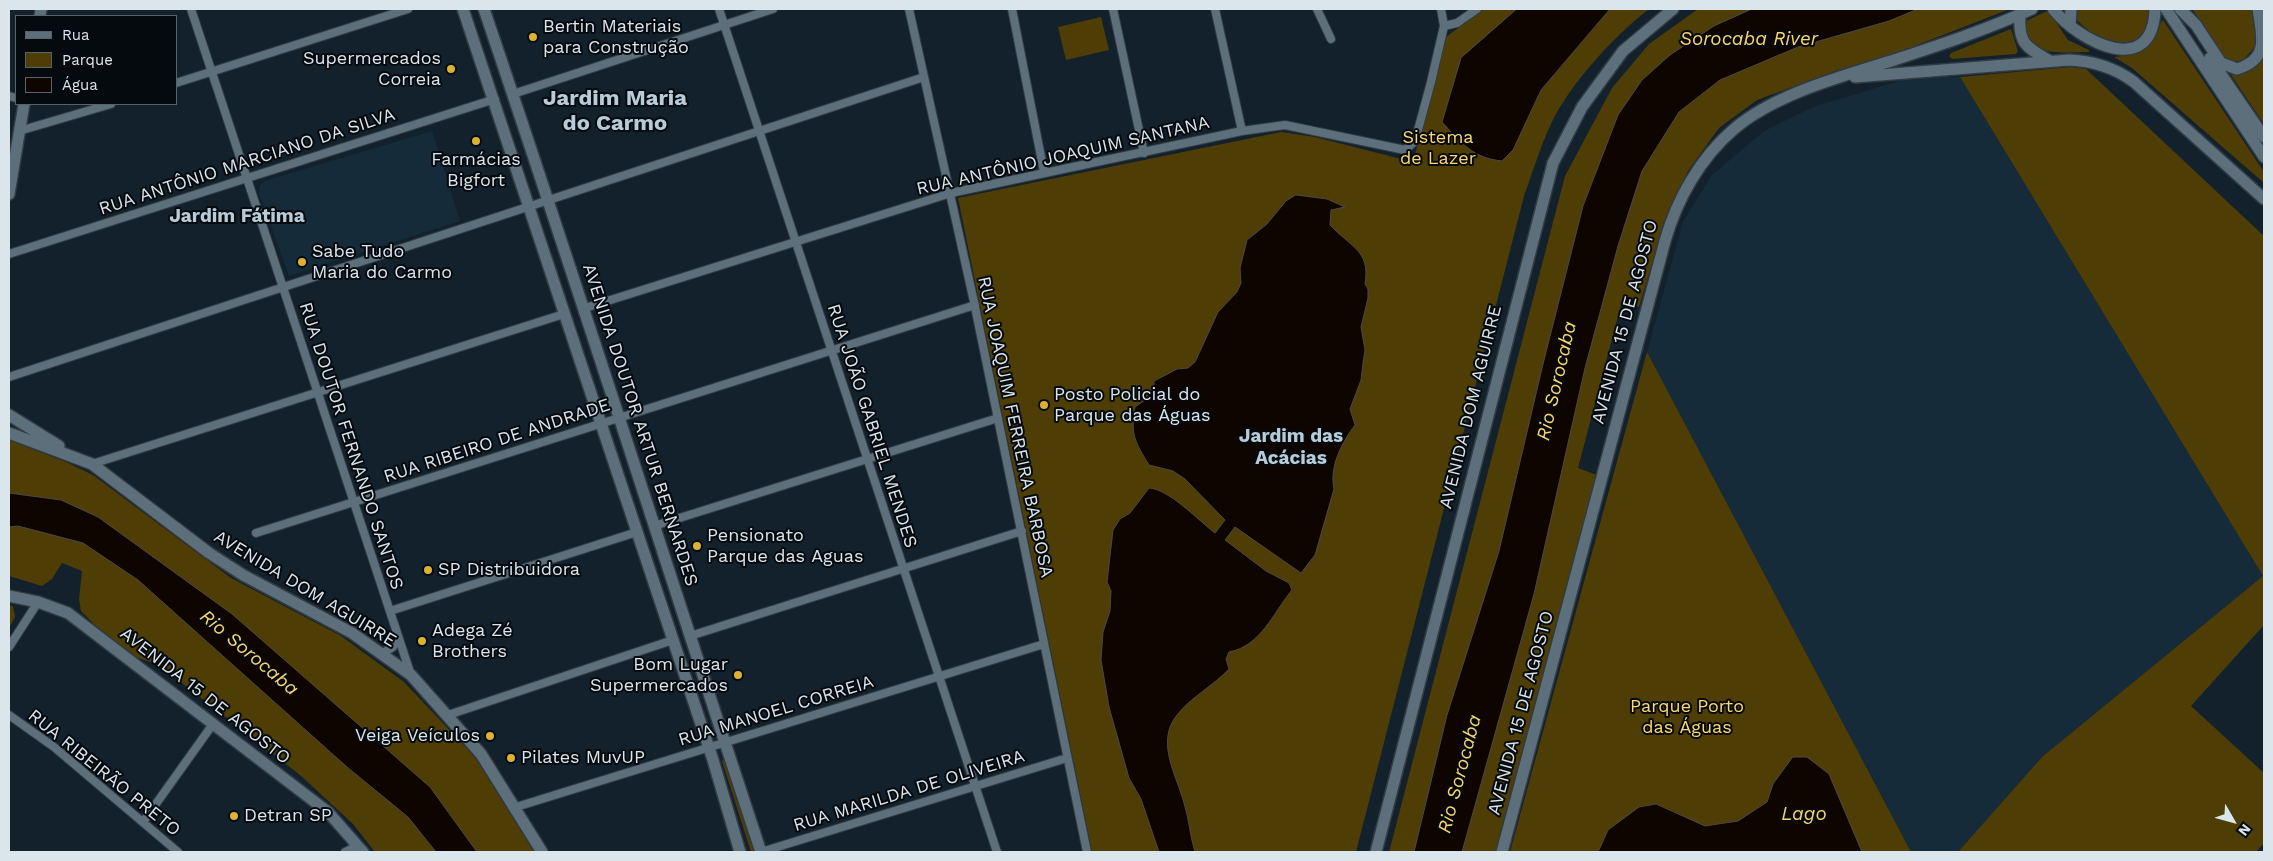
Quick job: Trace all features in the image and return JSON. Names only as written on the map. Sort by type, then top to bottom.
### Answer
[{"type":"main road","name":"AVENIDA DOUTOR ARTUR BERNARDES","points":[[464,9],[709,747],[740,852]]},
{"type":"main road","name":"AVENIDA DOUTOR ARTUR BERNARDES","points":[[484,9],[585,308],[618,418],[761,852]]},
{"type":"main road","name":"AVENIDA DOM AGUIRRE","points":[[1376,852],[1553,163],[1582,107],[1623,51],[1673,9]]},
{"type":"main road","name":"AVENIDA 15 DE AGOSTO","points":[[1502,852],[1672,215],[1690,181],[1713,150],[1734,129],[1782,100],[1807,88],[1978,33],[2032,9]]},
{"type":"main road","points":[[2053,9],[2070,26],[2096,44],[2114,49],[2133,48],[2149,34],[2155,20],[2155,9]]},
{"type":"main road","points":[[2070,26],[2071,9]]},
{"type":"main road","points":[[2166,9],[2264,158]]},
{"type":"main road","points":[[2178,9],[2196,25],[2221,63],[2237,69],[2252,62],[2258,56],[2262,47],[2258,9]]},
{"type":"main road","points":[[2178,9],[2264,137]]},
{"type":"main road","points":[[2020,14],[2020,34],[2025,45],[2050,61]]},
{"type":"main road","points":[[1838,78],[2050,61],[2088,61],[2122,73],[2264,199]]},
{"type":"main road","points":[[9,194],[24,105]]},
{"type":"main road","name":"AVENIDA DOM AGUIRRE","points":[[9,415],[75,457]]},
{"type":"main road","name":"AVENIDA DOM AGUIRRE","points":[[9,434],[92,464],[209,553],[243,574],[314,610],[352,633],[412,675],[481,754],[516,807],[542,852]]},
{"type":"main road","name":"AVENIDA 15 DE AGOSTO","points":[[9,596],[38,602],[68,613],[328,812],[360,849]]},
{"type":"street","name":"RUA DOUTOR FERNANDO SANTOS","points":[[191,9],[412,675]]},
{"type":"street","points":[[178,82],[408,9]]},
{"type":"street","name":"RUA JOÃO GABRIEL MENDES","points":[[719,9],[997,852]]},
{"type":"street","points":[[513,94],[772,9]]},
{"type":"street","name":"RUA JOAQUIM FERREIRA BARBOSA","points":[[909,9],[975,305],[1087,852]]},
{"type":"street","points":[[1012,9],[1044,172]]},
{"type":"street","points":[[1113,9],[1144,152]]},
{"type":"street","points":[[1215,9],[1242,131]]},
{"type":"street","points":[[1317,9],[1331,39]]},
{"type":"street","points":[[1441,9],[1444,26],[1457,23],[1476,9]]},
{"type":"street","name":"RUA ANTÔNIO JOAQUIM SANTANA","points":[[585,308],[950,193],[1242,131],[1285,125],[1401,150],[1409,148],[1415,141],[1444,26]]},
{"type":"street","points":[[9,377],[924,77]]},
{"type":"street","name":"RUA ANTÔNIO MARCIANO DA SILVA","points":[[9,254],[495,99]]},
{"type":"street","points":[[19,131],[108,105]]},
{"type":"street","name":"RUA RIBEIRO DE ANDRADE","points":[[256,533],[975,305]]},
{"type":"street","points":[[92,464],[564,314]]},
{"type":"street","points":[[654,526],[998,418]]},
{"type":"street","points":[[690,636],[1022,531]]},
{"type":"street","points":[[390,611],[637,532]]},
{"type":"street","points":[[9,647],[38,602]]},
{"type":"street","points":[[381,654],[394,647],[398,636]]},
{"type":"street","points":[[448,715],[673,640]]},
{"type":"street","name":"RUA MANOEL CORREIA","points":[[516,807],[1044,644]]},
{"type":"street","name":"RUA RIBEIRÃO PRETO","points":[[9,716],[54,747],[178,852]]},
{"type":"street","points":[[143,822],[213,724]]},
{"type":"street","name":"RUA MARILDA DE OLIVEIRA","points":[[761,852],[1067,758]]},
{"type":"street","points":[[345,852],[360,849]]},
{"type":"shaded area","points":[[1912,77],[1960,77],[2263,576],[2042,757],[1958,852],[1911,852],[1647,352],[1683,222],[1711,176],[1764,131],[1813,107]]},
{"type":"shaded area","points":[[432,131],[460,221],[289,276],[259,193],[260,185],[264,181]]},
{"type":"green space","name":"Sistema de Lazer","points":[[1484,9],[1517,9],[1461,58],[1513,150],[1541,90],[1610,9],[1649,9],[1622,32],[1569,93],[1547,133],[1524,196],[1356,852],[1092,852],[958,198],[1281,132],[1315,137],[1413,162],[1446,37]]},
{"type":"green space","points":[[1698,9],[2010,9],[1894,54],[1833,72],[1757,100],[1719,128],[1688,171],[1665,220],[1639,307],[1622,301],[1578,468],[1597,475],[1497,852],[1389,852],[1565,176],[1612,88],[1649,44]]},
{"type":"green space","points":[[2077,9],[2153,9],[2148,28],[2141,37],[2121,43],[2110,41],[2090,31],[2075,17]]},
{"type":"green space","points":[[2192,9],[2253,9],[2256,33],[2255,47],[2243,60],[2231,61],[2225,58],[2215,46]]},
{"type":"green space","points":[[2049,12],[2068,40],[2089,50],[2089,52],[2056,52],[2033,46],[2027,39],[2024,25],[2026,21]]},
{"type":"green space","points":[[1101,17],[1109,50],[1066,60],[1058,27]]},
{"type":"green space","points":[[2163,20],[2264,172],[2264,183],[2132,68],[2114,57],[2127,55],[2143,48],[2156,34]]},
{"type":"green space","points":[[2011,29],[2018,51],[2016,54],[1952,59],[1949,56],[1951,53]]},
{"type":"green space","points":[[2264,59],[2264,124],[2229,72],[2250,70]]},
{"type":"green space","points":[[2071,67],[2086,69],[2264,236],[2264,625],[2191,706],[2264,773],[2264,843],[2256,852],[1958,852],[2042,757],[2263,576],[1960,77]]},
{"type":"green space","name":"Parque Porto das Águas","points":[[1647,352],[1911,852],[1510,852]]},
{"type":"green space","points":[[9,440],[66,462],[93,475],[231,578],[341,636],[404,682],[475,757],[534,852],[375,852],[353,824],[300,775],[159,665],[135,657],[96,626],[81,611],[79,599],[82,571],[62,563],[52,579],[42,586],[9,576]]},
{"type":"green space","points":[[9,605],[13,606],[15,617],[9,628]]},
{"type":"green space","points":[[726,758],[758,852],[751,852],[722,761]]},
{"type":"water","points":[[1517,9],[1610,9],[1541,90],[1513,150],[1502,161],[1483,157],[1475,153],[1462,143],[1442,122],[1461,58]]},
{"type":"water","name":"Sorocaba River","points":[[1752,9],[1918,9],[1889,21],[1798,47],[1720,80],[1679,112],[1642,171],[1618,246],[1585,368],[1534,594],[1462,852],[1414,852],[1447,715],[1499,551],[1583,206],[1618,115],[1642,80],[1670,55],[1714,26]]},
{"type":"water","points":[[1296,195],[1327,199],[1345,207],[1331,210],[1330,225],[1357,250],[1365,263],[1365,284],[1368,289],[1368,298],[1361,327],[1365,350],[1361,380],[1350,409],[1355,425],[1341,447],[1335,464],[1333,472],[1334,489],[1315,555],[1301,573],[1235,527],[1225,540],[1266,571],[1289,583],[1292,590],[1258,636],[1240,649],[1229,652],[1226,659],[1229,669],[1195,697],[1177,715],[1171,725],[1168,736],[1170,759],[1186,809],[1195,852],[1159,852],[1141,799],[1129,778],[1109,707],[1101,660],[1103,632],[1110,611],[1111,591],[1107,582],[1113,530],[1120,519],[1130,513],[1149,488],[1166,494],[1184,506],[1215,533],[1225,520],[1185,479],[1173,471],[1149,465],[1135,438],[1133,424],[1135,407],[1145,400],[1154,398],[1154,381],[1177,369],[1188,368],[1195,362],[1218,312],[1237,292],[1241,283],[1240,268],[1247,240],[1267,224],[1286,201]]},
{"type":"water","name":"Rio Sorocaba","points":[[9,493],[61,500],[98,517],[232,614],[430,787],[477,852],[436,852],[408,817],[347,767],[138,580],[83,543],[18,526],[9,527]]},
{"type":"water","name":"Lago","points":[[1793,757],[1807,757],[1829,774],[1862,852],[1598,852],[1608,830],[1639,807],[1656,804],[1705,826],[1738,821],[1767,802],[1773,784]]},
{"type":"place","name":"Bertin Materiais para Construção","points":[[533,37]]},
{"type":"place","name":"Supermercados Correia","points":[[451,69]]},
{"type":"place","name":"Farmácias Bigfort","points":[[476,141]]},
{"type":"place","name":"Sabe Tudo Maria do Carmo","points":[[302,262]]},
{"type":"place","name":"Posto Policial do Parque das Águas","points":[[1044,405]]},
{"type":"place","name":"Pensionato Parque das Aguas","points":[[697,546]]},
{"type":"place","name":"SP Distribuidora","points":[[428,570]]},
{"type":"place","name":"Adega Zé Brothers","points":[[422,641]]},
{"type":"place","name":"Bom Lugar Supermercados","points":[[738,675]]},
{"type":"place","name":"Veiga Veículos","points":[[490,736]]},
{"type":"place","name":"Pilates MuvUP","points":[[511,758]]},
{"type":"place","name":"Detran SP","points":[[234,816]]},
{"type":"district","name":"Jardim Maria do Carmo","points":[[615,112]]},
{"type":"district","name":"Jardim Fátima","points":[[237,216]]},
{"type":"district","name":"Jardim das Acácias","points":[[1291,447]]}]
